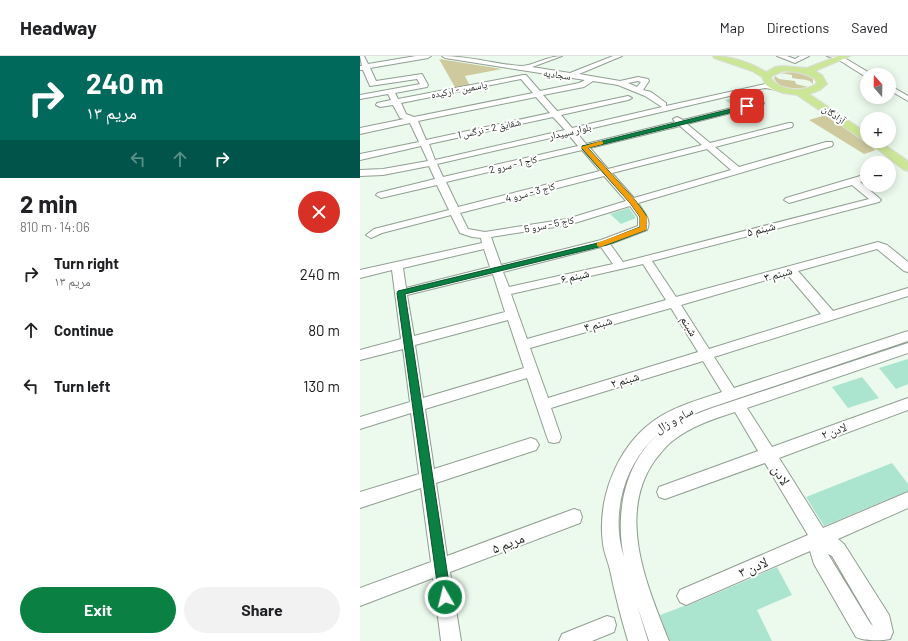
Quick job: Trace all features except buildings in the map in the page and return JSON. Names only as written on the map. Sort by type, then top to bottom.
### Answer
[{"type":"main road","points":[[717,56],[755,68],[766,77],[770,84],[778,88],[800,92],[818,88]]},
{"type":"main road","points":[[727,56],[759,66],[808,71],[844,57]]},
{"type":"main road","points":[[766,77],[770,72],[778,69]]},
{"type":"main road","name":"آزادگان","points":[[808,71],[821,79],[822,84],[818,88],[819,96],[860,124]]},
{"type":"main road","name":"آزادگان","points":[[800,92],[860,133]]},
{"type":"main road","points":[[882,148],[908,167]]},
{"type":"main road","points":[[894,148],[908,158]]},
{"type":"street","points":[[363,67],[428,56]]},
{"type":"street","name":"سجادیه","points":[[445,56],[459,57],[522,73],[569,76],[620,83],[638,78],[645,81],[640,89],[664,107]]},
{"type":"street","points":[[478,62],[495,56]]},
{"type":"street","points":[[401,293],[604,243],[643,228],[644,217],[538,94],[522,73],[559,56]]},
{"type":"street","points":[[592,56],[605,62]]},
{"type":"street","points":[[569,76],[619,56]]},
{"type":"street","points":[[780,56],[796,61],[806,56]]},
{"type":"street","points":[[830,56],[844,57],[860,69]]},
{"type":"street","points":[[360,98],[424,86],[419,76],[372,84],[363,67],[361,57]]},
{"type":"street","name":"یاسمین - ارکیده","points":[[380,105],[399,101],[469,98],[522,73]]},
{"type":"street","name":"بلوار سپیدار","points":[[664,107],[751,85],[766,77]]},
{"type":"street","points":[[360,131],[413,120],[469,98],[538,94],[580,85],[591,79]]},
{"type":"street","points":[[386,82],[391,92],[399,101],[402,116],[413,120],[454,212]]},
{"type":"street","name":"بلوار سپیدار","points":[[360,173],[396,170],[664,107],[755,88],[765,86],[778,88]]},
{"type":"street","points":[[896,91],[908,99]]},
{"type":"street","name":"شقایق 2 - نرگس 1","points":[[360,157],[628,98]]},
{"type":"street","name":"کاج 1 - سرو 2","points":[[381,195],[584,147],[760,103]]},
{"type":"street","points":[[664,107],[738,170]]},
{"type":"street","name":"کاج 3 - سرو 4","points":[[371,235],[378,231],[789,125]]},
{"type":"street","name":"کاج 5 - سرو 5","points":[[454,212],[464,231],[487,240],[568,222],[738,170],[830,144]]},
{"type":"street","name":"بلوار سپیدار","points":[[360,166],[432,161]]},
{"type":"street","points":[[789,200],[860,179]]},
{"type":"street","name":"شبنم ۵","points":[[645,259],[876,200],[853,181]]},
{"type":"street","points":[[360,274],[487,240],[554,437]]},
{"type":"street","points":[[604,243],[620,266]]},
{"type":"street","name":"شبنم ۳","points":[[674,303],[881,246],[908,268]]},
{"type":"street","name":"شبنم ۶","points":[[504,292],[645,259]]},
{"type":"street","name":"شبنم","points":[[645,259],[735,400]]},
{"type":"street","points":[[397,265],[451,641]]},
{"type":"street","points":[[790,270],[830,316]]},
{"type":"street","name":"شبنم ۲","points":[[543,405],[908,292]]},
{"type":"street","name":"شبنم ۴","points":[[522,345],[674,303]]},
{"type":"street","points":[[360,355],[512,315]]},
{"type":"street","name":"سام و زال","points":[[658,641],[644,602],[628,540],[628,512],[632,494],[640,470],[651,454],[665,438],[690,423],[717,412],[735,400],[908,336]]},
{"type":"street","name":"سام و زال","points":[[638,641],[627,607],[611,542],[613,503],[621,472],[636,446],[657,426],[680,414],[735,400],[908,348]]},
{"type":"street","points":[[360,423],[531,371]]},
{"type":"street","name":"لادن","points":[[735,400],[822,541]]},
{"type":"street","name":"لادن ۲","points":[[664,492],[904,406]]},
{"type":"street","points":[[360,500],[531,445]]},
{"type":"street","name":"لادن ۳","points":[[686,596],[822,541],[908,500]]},
{"type":"street","name":"مریم ۵","points":[[360,597],[574,517]]},
{"type":"street","points":[[822,541],[819,551],[820,558],[863,630],[868,635],[880,638]]},
{"type":"street","points":[[569,641],[607,624]]},
{"type":"shaded area","points":[[439,59],[502,69],[465,76],[470,86],[456,89]]},
{"type":"shaded area","points":[[793,72],[804,74],[813,79],[813,84],[806,80],[792,78],[792,75],[780,73]]},
{"type":"shaded area","points":[[775,76],[779,79],[795,81],[796,84],[808,87],[784,87],[776,82],[774,78]]},
{"type":"shaded area","points":[[826,115],[860,139],[860,148],[873,148],[876,150],[864,154],[809,120]]},
{"type":"slow traffic","points":[[600,244],[643,228],[644,217],[584,147],[601,143]]},
{"type":"route","points":[[445,597],[401,293],[604,243],[643,228],[644,217],[584,147],[747,106]]}]
